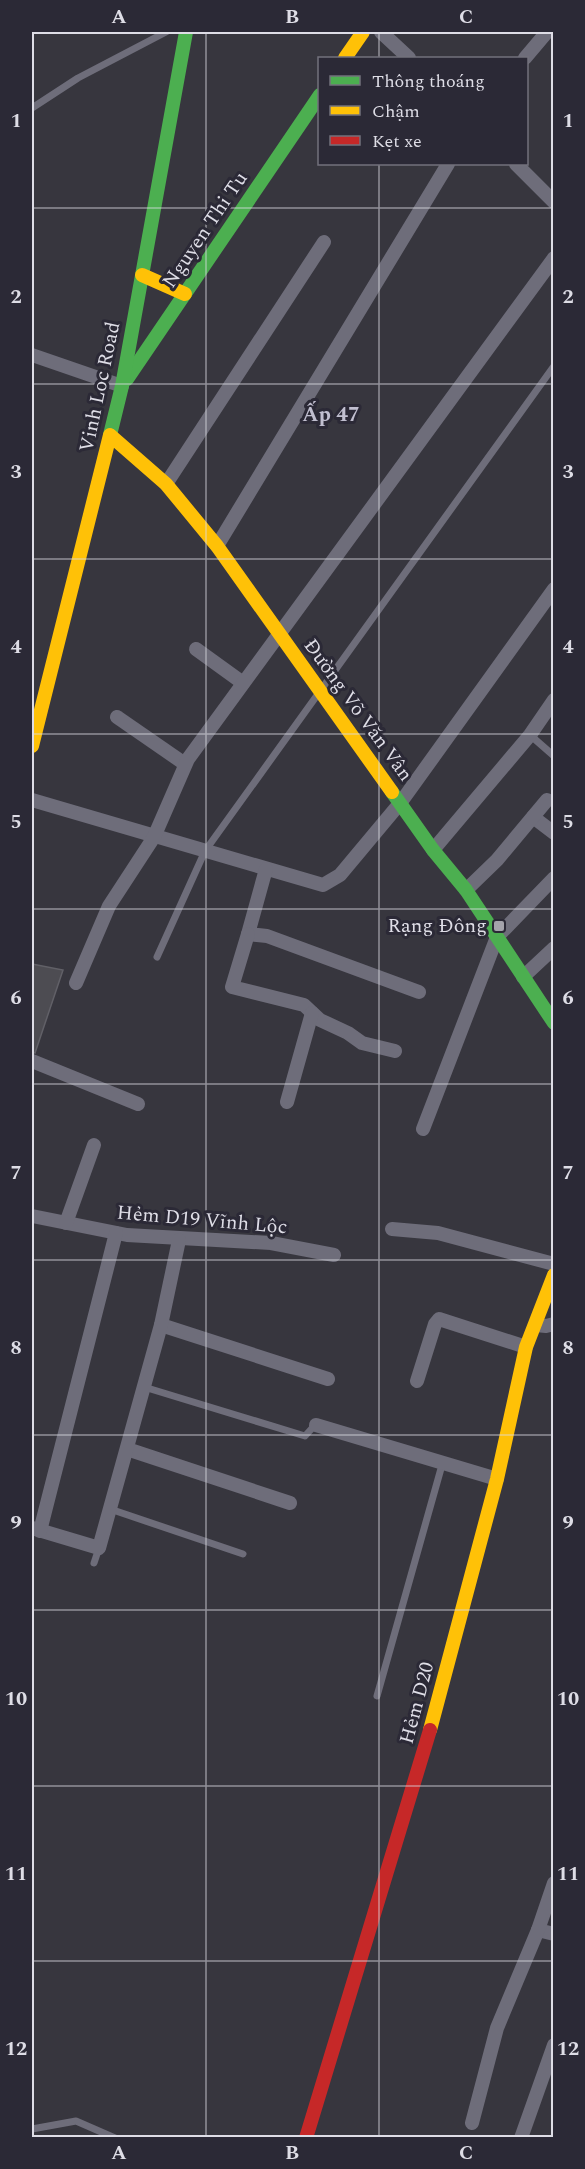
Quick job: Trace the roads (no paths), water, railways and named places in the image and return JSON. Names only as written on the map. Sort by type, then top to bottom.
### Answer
[{"type":"street","name":"Vinh Loc Road","points":[[32,746],[122,386],[186,32]]},
{"type":"street","points":[[346,57],[363,32]]},
{"type":"street","points":[[381,32],[408,57]]},
{"type":"street","points":[[526,57],[547,32]]},
{"type":"street","name":"Nguyen Thi Tu","points":[[122,386],[318,98]]},
{"type":"street","points":[[217,546],[446,165]]},
{"type":"street","points":[[517,165],[554,202]]},
{"type":"street","points":[[166,484],[324,242]]},
{"type":"street","points":[[76,983],[109,906],[154,837],[185,764],[554,258]]},
{"type":"street","points":[[142,275],[184,294]]},
{"type":"street","points":[[32,355],[122,386]]},
{"type":"street","name":"Đường Võ Văn Vân","points":[[111,436],[166,484],[217,546],[433,850],[466,890],[554,1023]]},
{"type":"street","points":[[32,800],[323,885],[340,875],[401,802],[554,589]]},
{"type":"street","points":[[196,649],[243,683]]},
{"type":"street","points":[[433,850],[530,735],[554,700]]},
{"type":"street","points":[[117,717],[185,764]]},
{"type":"street","points":[[466,890],[497,860],[547,800]]},
{"type":"street","points":[[533,817],[554,833]]},
{"type":"street","points":[[266,869],[232,987],[304,1005],[320,1020],[348,1033],[362,1043],[395,1051]]},
{"type":"street","points":[[423,1129],[497,937],[554,878]]},
{"type":"street","points":[[248,934],[267,936],[419,992]]},
{"type":"street","points":[[524,977],[554,948]]},
{"type":"street","points":[[287,1102],[312,1013]]},
{"type":"street","points":[[32,1061],[138,1104]]},
{"type":"street","points":[[66,1223],[94,1145]]},
{"type":"street","name":"Hẻm D19 Vĩnh Lộc","points":[[32,1216],[116,1233],[178,1240],[271,1243],[334,1255]]},
{"type":"street","points":[[392,1229],[438,1233],[554,1264]]},
{"type":"street","points":[[116,1233],[36,1530],[99,1548],[161,1325],[178,1240]]},
{"type":"street","name":"Hẻm D20","points":[[306,2138],[414,1788],[497,1479],[526,1347],[545,1325],[554,1275]]},
{"type":"street","points":[[417,1381],[435,1324],[439,1319],[526,1347]]},
{"type":"street","points":[[161,1325],[328,1378]]},
{"type":"street","points":[[316,1425],[497,1479]]},
{"type":"street","points":[[127,1449],[290,1503]]},
{"type":"street","points":[[472,2123],[497,2028],[538,1930],[554,1883]]},
{"type":"street","points":[[538,1930],[554,1934]]},
{"type":"street","points":[[521,2138],[554,2045]]},
{"type":"lane","points":[[32,108],[78,78],[166,32]]},
{"type":"lane","points":[[157,957],[205,851],[554,366]]},
{"type":"lane","points":[[530,735],[554,756]]},
{"type":"lane","points":[[144,1387],[305,1436],[316,1425]]},
{"type":"lane","points":[[376,1696],[442,1464]]},
{"type":"lane","points":[[110,1509],[243,1554]]},
{"type":"lane","points":[[94,1563],[99,1548]]},
{"type":"lane","points":[[32,2129],[76,2121],[115,2138]]},
{"type":"place","name":"Rạng Đông","points":[[499,926]]},
{"type":"district","name":"Ấp 47","points":[[331,415]]}]
